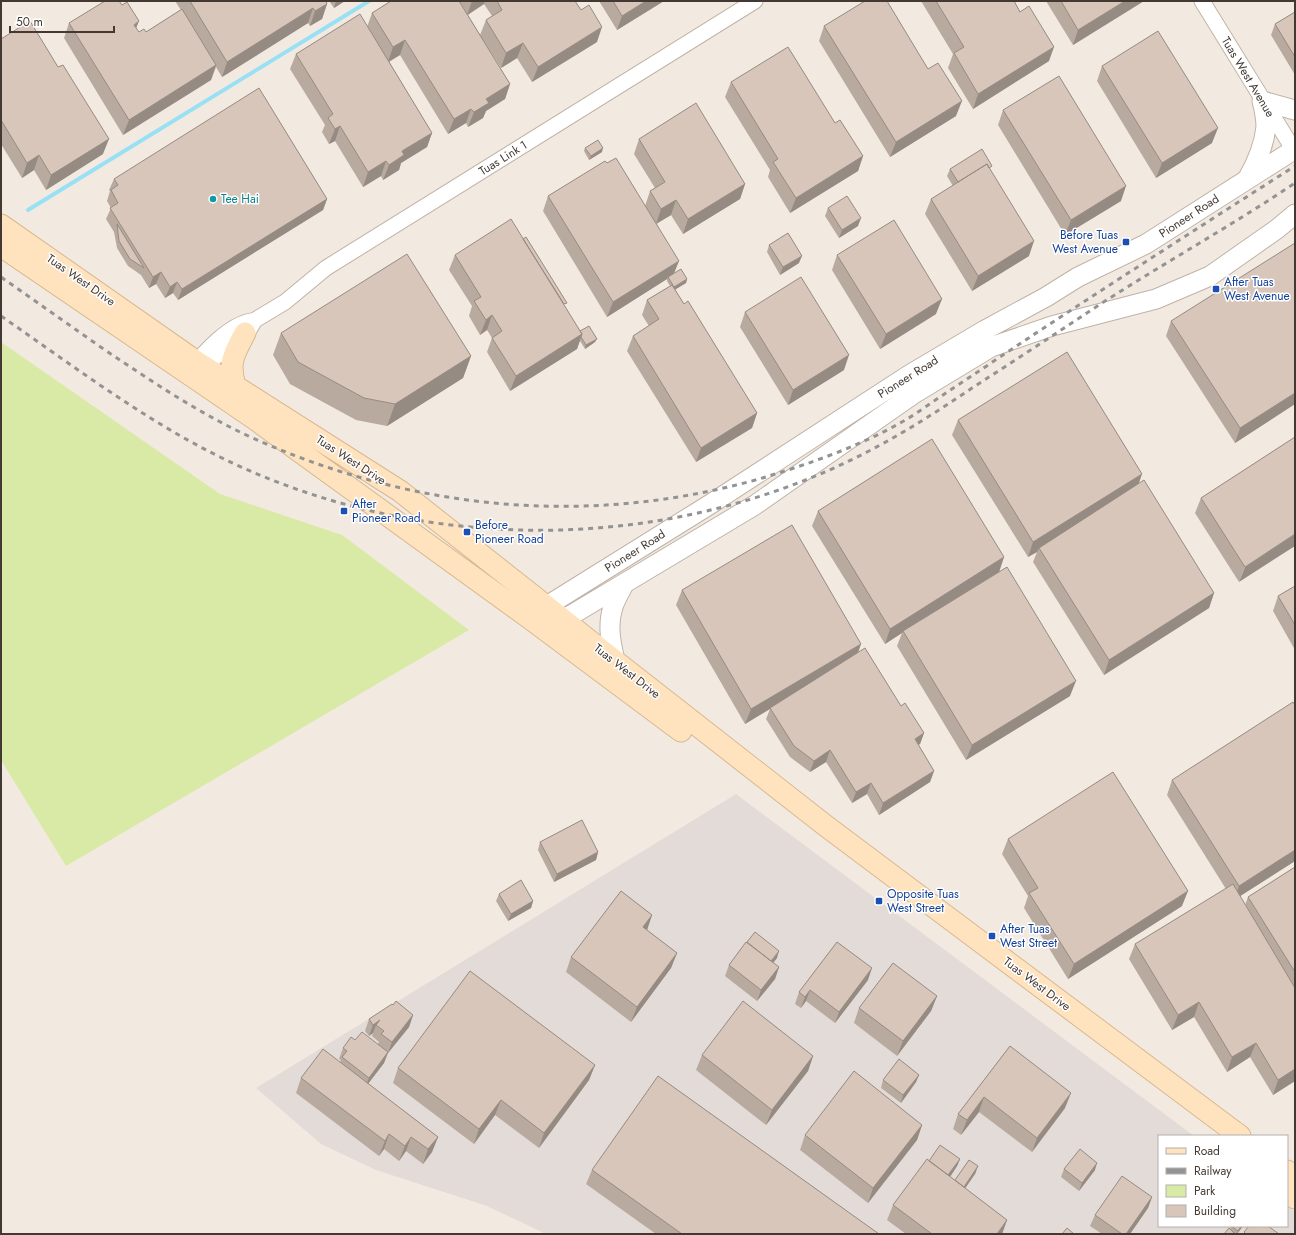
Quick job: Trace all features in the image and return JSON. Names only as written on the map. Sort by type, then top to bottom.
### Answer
[{"type":"main road","name":"Tuas West Drive","points":[[1,226],[46,256],[197,371],[259,422],[1239,1135]]},
{"type":"main road","name":"Tuas West Drive","points":[[1,246],[197,371],[235,386],[400,491],[564,620],[873,869],[1217,1135]]},
{"type":"main road","points":[[235,386],[232,374],[232,363],[250,327]]},
{"type":"main road","points":[[1290,1177],[1295,1198]]},
{"type":"street","name":"Tuas Link 1","points":[[197,371],[250,327],[285,302],[326,268],[755,1]]},
{"type":"street","name":"Tuas West Avenue","points":[[1202,1],[1262,101],[1294,150]]},
{"type":"street","points":[[1248,178],[1258,159],[1263,144],[1266,126],[1262,101],[1295,110]]},
{"type":"street","name":"Pioneer Road","points":[[536,623],[546,606],[710,505],[909,375],[1046,297],[1078,277],[1146,244],[1294,150]]},
{"type":"street","name":"Pioneer Road","points":[[536,623],[564,620],[756,505],[915,393],[991,347],[1052,326],[1156,298],[1210,276],[1286,229],[1295,214]]},
{"type":"street","points":[[615,661],[610,639],[609,624],[613,607],[624,584]]},
{"type":"shaded area","points":[[736,794],[1193,1135],[1158,1135],[1158,1227],[1288,1227],[1288,1207],[1295,1212],[1295,1234],[546,1234],[487,1206],[376,1170],[321,1144],[256,1088]]},
{"type":"green space","points":[[1,342],[220,494],[342,535],[469,630],[66,866],[1,760]]},
{"type":"building","points":[[105,1],[119,1],[122,5],[127,2],[139,21],[134,25],[139,32],[144,29],[146,32],[182,9],[216,65],[129,120],[69,23]]},
{"type":"building","points":[[190,1],[326,1],[327,4],[315,11],[313,8],[227,62]]},
{"type":"building","points":[[391,1],[459,1],[510,84],[486,99],[489,103],[474,112],[471,109],[454,119],[405,40],[393,47],[372,13]]},
{"type":"building","points":[[497,1],[575,1],[581,10],[589,5],[602,27],[538,67],[523,43],[506,53],[486,20],[502,10]]},
{"type":"building","points":[[613,1],[646,1],[622,16]]},
{"type":"building","points":[[865,1],[887,1],[928,69],[938,63],[962,101],[896,142],[824,26]]},
{"type":"building","points":[[936,1],[1014,1],[1020,12],[1029,6],[1054,47],[978,94],[954,53],[964,47]]},
{"type":"building","points":[[1061,1],[1125,1],[1078,30]]},
{"type":"building","points":[[1295,12],[1295,57],[1275,24]]},
{"type":"building","points":[[360,14],[432,133],[402,151],[404,155],[389,165],[386,161],[368,172],[340,126],[335,129],[328,118],[333,114],[296,54]]},
{"type":"building","points":[[30,21],[58,67],[63,65],[109,139],[51,175],[39,155],[27,163],[1,120],[1,39]]},
{"type":"building","points":[[1158,31],[1218,128],[1162,163],[1102,66]]},
{"type":"building","points":[[788,47],[835,123],[840,120],[863,156],[796,198],[773,162],[778,159],[731,82]]},
{"type":"building","points":[[1059,76],[1126,186],[1071,220],[1003,110]]},
{"type":"building","name":"Tee Hai","points":[[259,88],[327,199],[182,289],[177,282],[170,287],[161,272],[153,277],[110,208],[118,203],[111,190],[118,185],[114,179]]},
{"type":"building","points":[[696,103],[745,184],[688,219],[676,200],[661,209],[650,191],[665,182],[639,139]]},
{"type":"building","points":[[598,140],[603,148],[591,156],[585,148]]},
{"type":"building","points":[[982,149],[992,166],[989,168],[987,164],[958,182],[950,169]]},
{"type":"building","points":[[616,158],[679,261],[613,302],[548,196],[605,161],[607,163]]},
{"type":"building","points":[[987,164],[1034,241],[978,276],[931,199]]},
{"type":"building","points":[[847,196],[861,218],[842,230],[828,208]]},
{"type":"building","points":[[511,219],[582,334],[516,376],[492,338],[502,331],[492,315],[486,320],[474,301],[481,297],[455,255]]},
{"type":"building","points":[[894,220],[942,299],[886,334],[837,255]]},
{"type":"building","points":[[117,224],[144,268],[130,259],[119,241]]},
{"type":"building","points":[[788,233],[802,256],[783,267],[769,245]]},
{"type":"building","points":[[526,237],[567,303],[564,304],[523,239]]},
{"type":"building","points":[[1295,243],[1295,393],[1240,428],[1171,321]]},
{"type":"building","points":[[407,254],[471,356],[395,404],[364,398],[298,362],[281,333]]},
{"type":"building","points":[[681,269],[687,279],[674,287],[668,277]]},
{"type":"building","points":[[801,277],[849,355],[793,390],[745,312]]},
{"type":"building","points":[[672,285],[684,304],[688,301],[757,413],[701,448],[633,336],[659,319],[647,300]]},
{"type":"building","points":[[589,326],[597,339],[586,345],[581,337],[582,334],[580,331]]},
{"type":"building","points":[[1067,352],[1142,474],[1033,542],[958,420]]},
{"type":"building","points":[[1295,437],[1295,534],[1245,567],[1201,498]]},
{"type":"building","points":[[932,439],[1004,557],[890,629],[818,511]]},
{"type":"building","points":[[1144,480],[1214,593],[1109,660],[1039,548]]},
{"type":"building","points":[[792,525],[861,644],[751,709],[682,590]]},
{"type":"building","points":[[1007,567],[1076,681],[972,745],[903,631]]},
{"type":"building","points":[[1295,586],[1295,625],[1278,596]]},
{"type":"building","points":[[865,648],[901,706],[905,703],[924,733],[915,739],[934,771],[883,803],[871,783],[856,792],[830,750],[814,761],[794,746],[770,708]]},
{"type":"building","points":[[1293,702],[1295,705],[1295,850],[1239,886],[1172,780]]},
{"type":"building","points":[[1113,772],[1188,891],[1074,964],[1029,893],[1038,888],[1008,839]]},
{"type":"building","points":[[582,820],[598,852],[557,874],[540,842]]},
{"type":"building","points":[[1295,867],[1295,972],[1248,897]]},
{"type":"building","points":[[521,880],[533,901],[511,914],[499,894]]},
{"type":"building","points":[[1233,884],[1295,988],[1295,1069],[1278,1080],[1256,1043],[1232,1057],[1199,1002],[1178,1015],[1135,944]]},
{"type":"building","points":[[621,891],[652,915],[643,927],[677,953],[637,1007],[571,957]]},
{"type":"building","points":[[755,932],[779,951],[771,961],[747,942]]},
{"type":"building","points":[[746,942],[779,967],[761,990],[729,965]]},
{"type":"building","points":[[837,942],[872,968],[839,1012],[810,990],[805,997],[799,992]]},
{"type":"building","points":[[893,963],[937,996],[903,1041],[859,1008]]},
{"type":"building","points":[[470,971],[595,1065],[544,1133],[501,1100],[479,1129],[398,1068]]},
{"type":"building","points":[[396,1001],[413,1015],[392,1042],[381,1034],[384,1031],[376,1025],[380,1020],[373,1025],[369,1019],[392,1004],[393,1005]]},
{"type":"building","points":[[743,1001],[813,1056],[772,1110],[702,1055]]},
{"type":"building","points":[[362,1032],[388,1052],[369,1078],[342,1057],[347,1051],[343,1048],[351,1037],[355,1040]]},
{"type":"building","points":[[1010,1046],[1071,1093],[1037,1138],[984,1097],[967,1120],[958,1114]]},
{"type":"building","points":[[323,1049],[438,1137],[428,1149],[411,1137],[405,1146],[389,1134],[385,1141],[301,1078]]},
{"type":"building","points":[[899,1059],[919,1075],[903,1095],[883,1080]]},
{"type":"building","points":[[854,1071],[922,1125],[873,1188],[805,1135]]},
{"type":"building","points":[[658,1076],[879,1234],[682,1234],[592,1170]]},
{"type":"building","points":[[940,1145],[960,1159],[948,1175],[929,1161]]},
{"type":"building","points":[[1080,1149],[1097,1163],[1082,1183],[1064,1169]]},
{"type":"building","points":[[927,1159],[1007,1220],[997,1234],[932,1234],[893,1205]]},
{"type":"building","points":[[969,1160],[978,1166],[964,1187],[955,1180]]},
{"type":"building","points":[[1122,1176],[1152,1197],[1126,1234],[1122,1234],[1095,1215]]},
{"type":"building","points":[[1232,1227],[1240,1227],[1238,1231]]},
{"type":"building","points":[[1248,1227],[1269,1227],[1279,1234],[1246,1234],[1244,1232]]},
{"type":"building","points":[[1067,1228],[1074,1234],[1062,1234]]},
{"type":"building","points":[[1229,1228],[1235,1234],[1224,1234]]},
{"type":"waterway","points":[[28,210],[369,1]]},
{"type":"railway","points":[[1,277],[154,383],[225,425],[306,460],[369,480],[433,495],[498,503],[563,506],[628,503],[694,494],[759,479],[831,455],[884,432],[911,417],[1033,335],[1295,166]]},
{"type":"railway","points":[[1,316],[108,391],[163,426],[220,457],[297,489],[378,512],[461,526],[544,530],[628,525],[710,510],[790,486],[867,452],[921,422],[1099,305],[1295,183]]},
{"type":"place","name":"Tee Hai","points":[[213,199]]},
{"type":"place","name":"Before Tuas West Avenue","points":[[1126,242]]},
{"type":"place","name":"After Tuas West Avenue","points":[[1216,289]]},
{"type":"place","name":"After Pioneer Road","points":[[344,511]]},
{"type":"place","name":"Before Pioneer Road","points":[[467,532]]},
{"type":"place","name":"Opposite Tuas West Street","points":[[879,901]]},
{"type":"place","name":"After Tuas West Street","points":[[992,936]]}]
